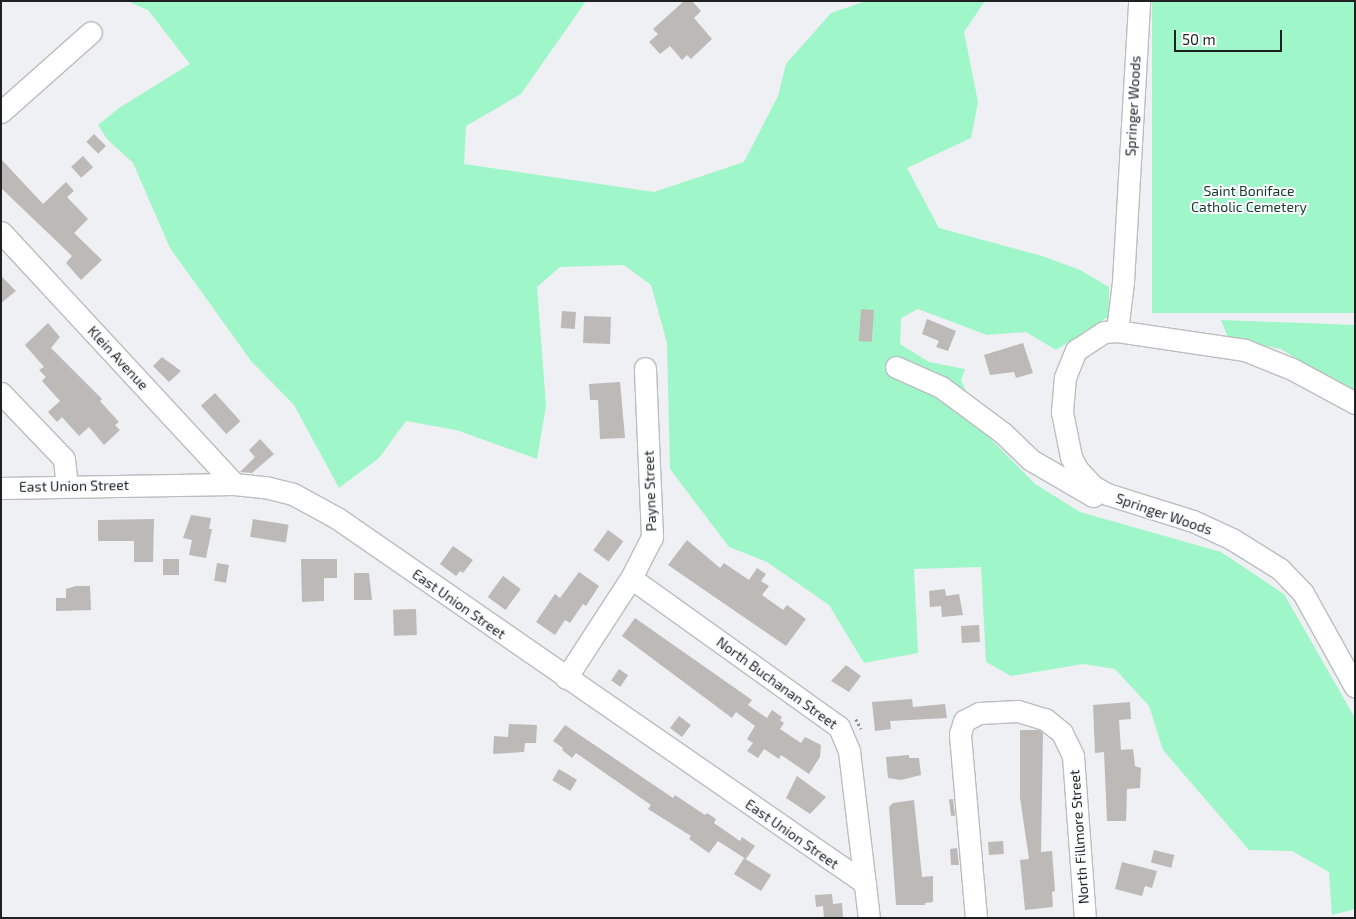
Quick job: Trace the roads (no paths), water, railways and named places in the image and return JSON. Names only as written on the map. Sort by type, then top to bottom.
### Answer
[{"type":"street","name":"Springer Woods","points":[[1117,331],[1123,282],[1139,1]]},
{"type":"street","points":[[1,112],[92,32]]},
{"type":"street","name":"Klein Avenue","points":[[1,232],[234,484]]},
{"type":"street","name":"Springer Woods","points":[[1355,403],[1292,369],[1245,350],[1117,331],[1104,332],[1076,350],[1065,377],[1063,404],[1065,435],[1076,469],[1093,486],[1107,494],[1193,521],[1232,539],[1280,569],[1303,593],[1355,687]]},
{"type":"street","points":[[896,367],[955,396],[1004,432],[1031,460],[1054,474],[1091,496],[1107,494]]},
{"type":"street","name":"Payne Street","points":[[566,678],[647,551],[653,528],[645,368]]},
{"type":"street","points":[[1,393],[64,459],[67,486]]},
{"type":"street","name":"East Union Street","points":[[1,488],[234,484],[279,490],[316,506],[865,883]]},
{"type":"street","name":"North Buchanan Street","points":[[631,578],[839,727],[849,751],[868,918]]},
{"type":"street","name":"North Fillmore Street","points":[[976,918],[960,734],[964,721],[980,713],[1018,711],[1045,719],[1062,732],[1073,756],[1085,918]]},
{"type":"park label","name":"Saint Boniface Catholic Cemetery","points":[[1249,200]]}]
